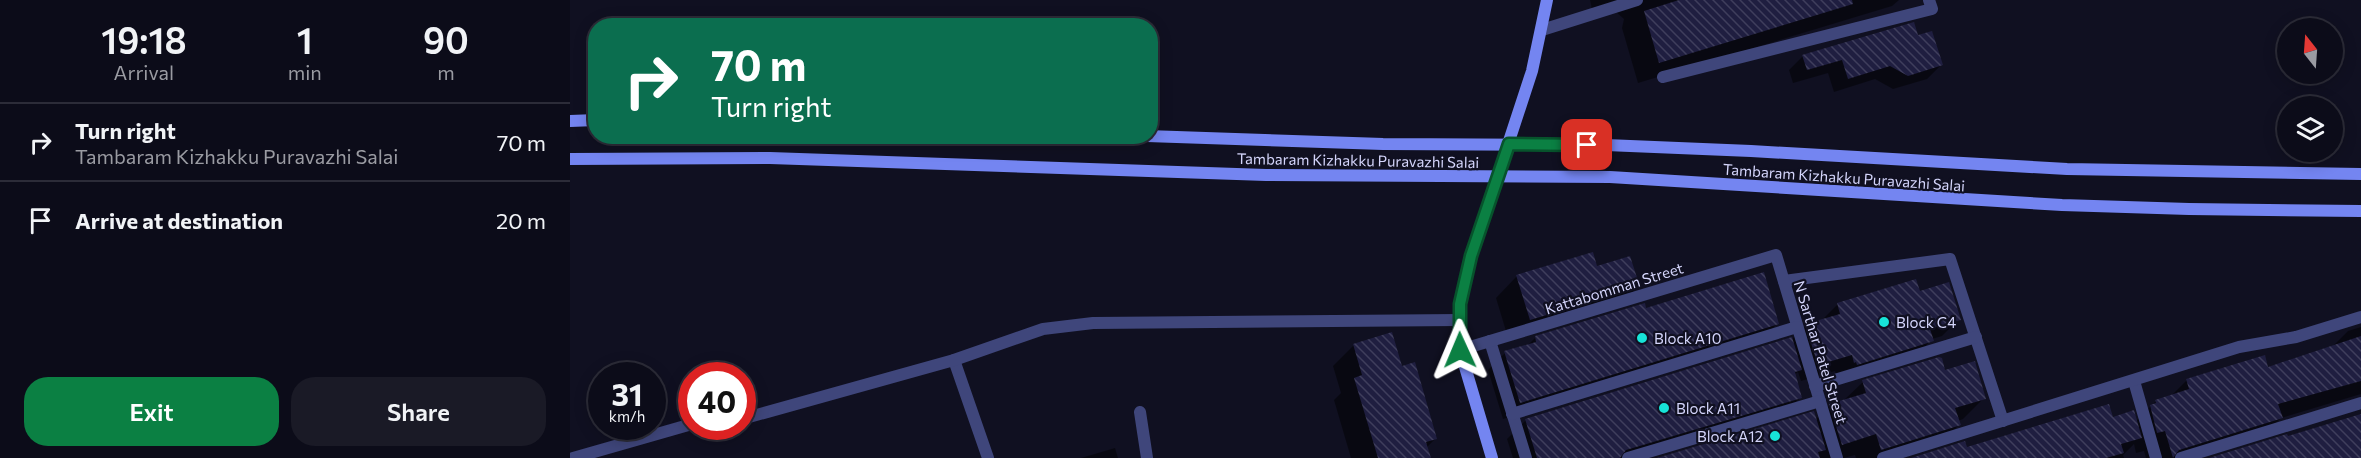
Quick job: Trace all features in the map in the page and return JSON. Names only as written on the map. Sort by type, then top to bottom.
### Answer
[{"type":"main road","points":[[1492,458],[1460,350],[1460,304],[1471,256],[1532,71],[1547,0]]},
{"type":"main road","points":[[570,121],[588,120]]},
{"type":"main road","name":"Tambaram Kizhakku Puravazhi Salai","points":[[1158,136],[1383,144],[1606,145],[2067,169],[2361,174]]},
{"type":"main road","name":"Tambaram Kizhakku Puravazhi Salai","points":[[570,159],[770,158],[1202,174],[1610,177],[2062,205],[2189,210],[2361,211]]},
{"type":"street","points":[[1542,30],[1607,5],[1637,0]]},
{"type":"street","points":[[1664,77],[1932,9],[1929,0]]},
{"type":"street","name":"N Sarthar Patel Street","points":[[1776,255],[1837,458]]},
{"type":"street","name":"Kattabomman Street","points":[[1460,350],[1776,255]]},
{"type":"street","points":[[1784,281],[1950,259],[2003,421]]},
{"type":"street","points":[[1883,458],[2239,347],[2296,337],[2361,317]]},
{"type":"street","points":[[756,414],[954,360],[1043,329],[1094,323],[1460,320]]},
{"type":"street","points":[[1512,414],[1797,327]]},
{"type":"street","points":[[1815,386],[1976,337]]},
{"type":"street","points":[[1490,341],[1526,458]]},
{"type":"street","points":[[954,360],[988,458]]},
{"type":"street","points":[[2134,381],[2154,457]]},
{"type":"street","points":[[1628,458],[1820,402]]},
{"type":"street","points":[[2181,458],[2361,404]]},
{"type":"street","points":[[1140,412],[1147,458]]},
{"type":"street","points":[[573,458],[678,428]]},
{"type":"building","points":[[1679,0],[1852,0],[1853,4],[1659,63],[1644,11]]},
{"type":"building","points":[[1914,22],[1918,35],[1932,31],[1943,65],[1908,76],[1890,66],[1848,79],[1842,60],[1807,70],[1802,55]]},
{"type":"building","points":[[1593,252],[1597,266],[1630,256],[1640,287],[1530,320],[1516,275]]},
{"type":"building","name":"Block A10","points":[[1764,272],[1779,324],[1520,403],[1504,351],[1536,342],[1535,336],[1645,303],[1646,308]]},
{"type":"building","name":"Block C4","points":[[1916,279],[1920,291],[1949,282],[1961,320],[1930,329],[1934,341],[1857,365],[1852,355],[1818,365],[1805,324],[1840,314],[1837,303]]},
{"type":"building","points":[[1392,332],[1402,366],[1415,362],[1437,439],[1426,442],[1431,458],[1378,458],[1354,378],[1362,375],[1353,344]]},
{"type":"building","points":[[2361,336],[2361,381],[2278,404],[2283,418],[2179,450],[2173,458],[2165,431],[2157,433],[2150,405],[2156,403],[2155,400],[2189,389],[2186,379],[2265,355],[2268,367]]},
{"type":"building","name":"Block A11","points":[[1792,337],[1802,370],[1795,372],[1802,398],[1626,450],[1620,458],[1537,458],[1525,419]]},
{"type":"building","points":[[1942,358],[1945,370],[1975,361],[1986,399],[1955,408],[1961,425],[1881,450],[1876,434],[1842,445],[1829,404],[1866,393],[1862,380]]},
{"type":"building","points":[[2109,404],[2113,417],[2134,410],[2142,438],[2121,444],[2124,453],[2106,458],[1911,458],[1965,441],[1967,447]]},
{"type":"building","name":"Block A12","points":[[1814,411],[1826,450],[1818,452],[1820,458],[1657,458]]},
{"type":"building","points":[[2361,414],[2361,458],[2209,458],[2287,434],[2288,436]]},
{"type":"place","name":"Block C4","points":[[1884,322]]},
{"type":"place","name":"Block A10","points":[[1642,338]]},
{"type":"place","name":"Block A11","points":[[1664,408]]},
{"type":"place","name":"Block A12","points":[[1775,436]]},
{"type":"route","points":[[1460,350],[1460,304],[1471,256],[1509,144],[1587,145]]}]
